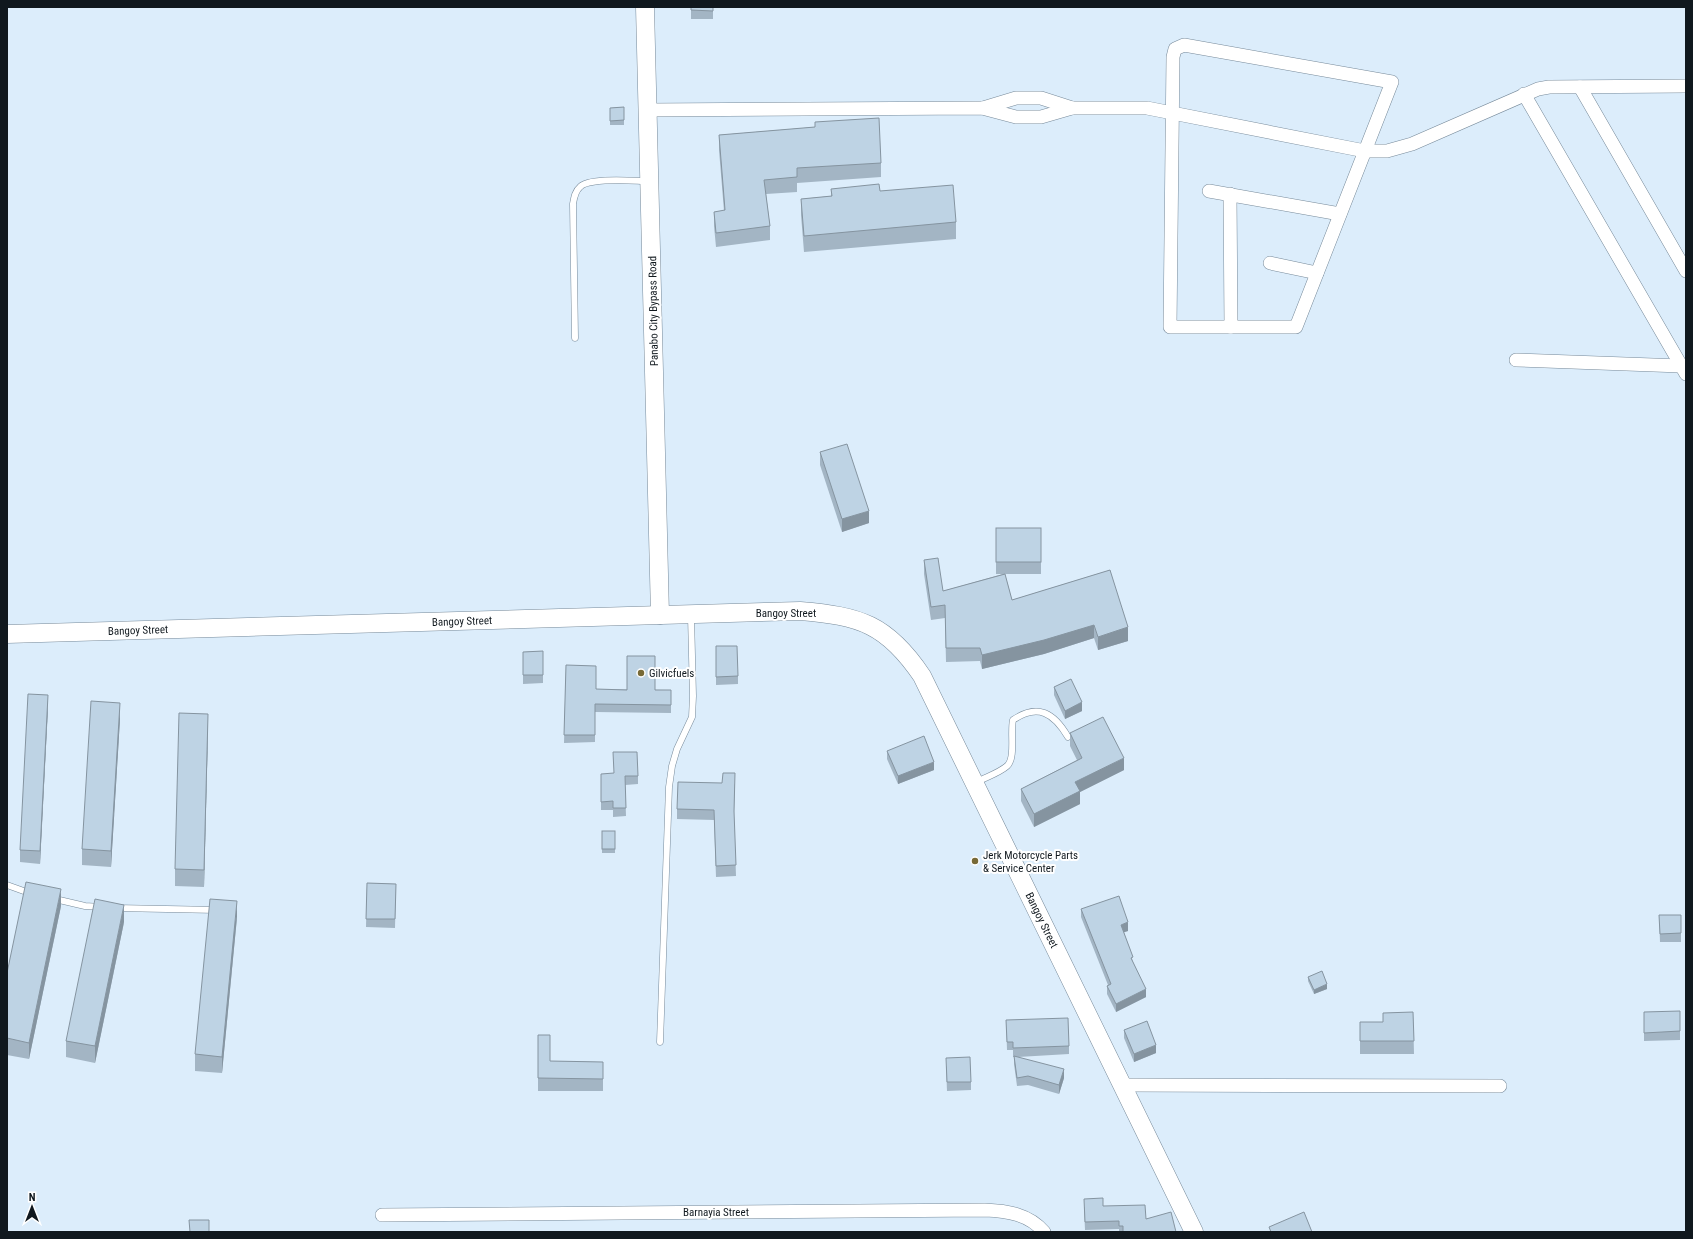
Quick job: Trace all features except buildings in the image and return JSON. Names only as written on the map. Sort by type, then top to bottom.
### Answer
[{"type":"main road","name":"Panabo City Bypass Road","points":[[645,7],[660,615]]},
{"type":"main road","name":"Bangoy Street","points":[[7,634],[800,611],[858,619],[876,628],[908,656],[922,676],[1194,1232]]},
{"type":"street","points":[[1184,45],[1392,82],[1296,327],[1170,327],[1171,113],[1174,52],[1177,47],[1184,45]]},
{"type":"street","points":[[982,108],[1016,118],[1029,118],[1041,117],[1072,108],[1132,107],[1171,113],[1365,151],[1387,151],[1412,144],[1524,94],[1544,88],[1686,86]]},
{"type":"street","points":[[1580,87],[1686,271]]},
{"type":"street","points":[[1524,94],[1683,370]]},
{"type":"street","points":[[648,110],[982,108],[1016,98],[1041,98],[1072,108]]},
{"type":"street","points":[[1209,191],[1340,214]]},
{"type":"street","points":[[1230,194],[1231,327]]},
{"type":"street","points":[[1270,263],[1317,273]]},
{"type":"street","points":[[1516,360],[1683,370]]},
{"type":"street","points":[[1122,1085],[1500,1086]]},
{"type":"street","name":"Barnayia Street","points":[[382,1215],[985,1210],[1007,1211],[1021,1215],[1040,1227],[1044,1232]]},
{"type":"lane","points":[[575,338],[573,204],[575,195],[580,186],[591,181],[650,181]]},
{"type":"lane","points":[[660,1042],[669,787],[672,766],[692,717],[693,696],[691,614]]},
{"type":"lane","points":[[975,782],[1008,765],[1012,757],[1011,730],[1013,720],[1022,714],[1040,711],[1050,715],[1068,737]]},
{"type":"lane","points":[[7,885],[36,895]]},
{"type":"lane","points":[[50,898],[85,906],[192,911],[222,910]]},
{"type":"place","name":"Gilvicfuels","points":[[641,673]]},
{"type":"place","name":"Jerk Motorcycle Parts & Service Center","points":[[975,861]]}]
